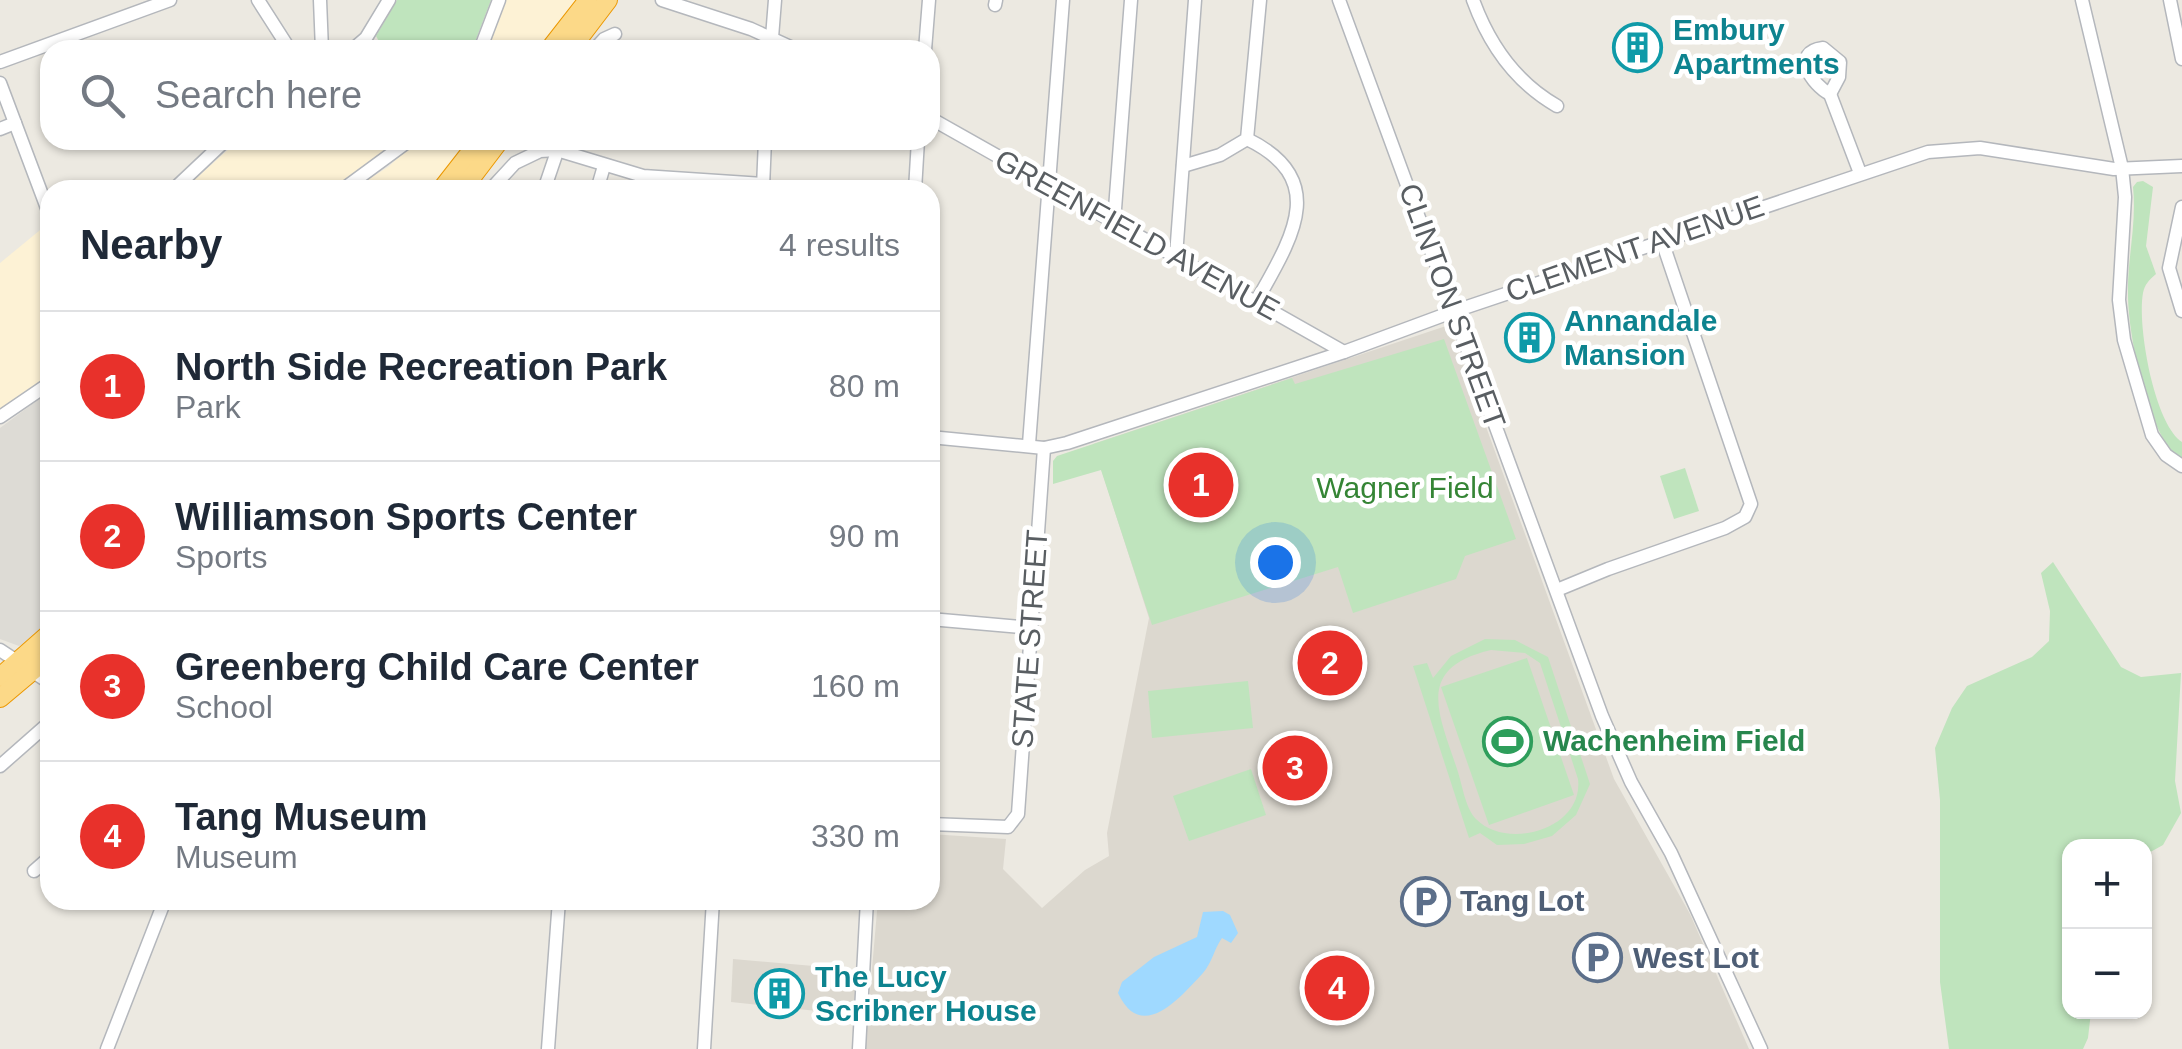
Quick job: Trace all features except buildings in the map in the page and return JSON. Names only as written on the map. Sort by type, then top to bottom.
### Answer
[{"type":"highway","points":[[557,40],[588,0]]},
{"type":"highway","points":[[578,40],[608,0]]},
{"type":"highway","points":[[449,180],[472,150]]},
{"type":"highway","points":[[470,180],[492,150]]},
{"type":"highway","points":[[0,698],[40,647]]},
{"type":"highway","points":[[0,677],[40,660]]},
{"type":"street","points":[[60,40],[170,0]]},
{"type":"street","points":[[258,0],[284,40]]},
{"type":"street","points":[[320,0],[322,40]]},
{"type":"street","points":[[364,40],[390,0]]},
{"type":"street","points":[[484,40],[498,0]]},
{"type":"street","points":[[662,0],[762,40]]},
{"type":"street","points":[[772,40],[775,0]]},
{"type":"street","points":[[927,40],[929,0]]},
{"type":"street","points":[[1029,444],[1063,0]]},
{"type":"street","points":[[1114,222],[1131,0]]},
{"type":"street","points":[[1176,256],[1194,0]]},
{"type":"street","points":[[1247,139],[1260,0]]},
{"type":"street","name":"CLINTON STREET","points":[[1339,0],[1585,672],[1631,782],[1671,853],[1760,1049]]},
{"type":"street","points":[[1473,0],[1505,62],[1534,92],[1557,106]]},
{"type":"street","points":[[2082,0],[2122,168],[2122,332],[2152,436],[2166,456],[2182,466]]},
{"type":"street","points":[[2170,0],[2182,59]]},
{"type":"street","points":[[603,40],[614,34]]},
{"type":"street","points":[[0,62],[40,47]]},
{"type":"street","points":[[0,83],[40,189]]},
{"type":"street","points":[[1830,94],[1860,173]]},
{"type":"street","points":[[0,129],[15,123]]},
{"type":"street","name":"GREENFIELD AVENUE","points":[[940,124],[1344,352]]},
{"type":"street","points":[[1182,166],[1220,154],[1247,139]]},
{"type":"street","points":[[1247,139],[1261,146],[1288,172],[1299,212],[1294,232],[1256,302]]},
{"type":"street","name":"CLEMENT AVENUE","points":[[1044,448],[1344,352],[1928,152],[1962,147],[2122,168],[2182,166]]},
{"type":"street","points":[[184,180],[215,150]]},
{"type":"street","points":[[356,180],[396,150]]},
{"type":"street","points":[[501,180],[526,156],[544,150]]},
{"type":"street","points":[[547,180],[557,150]]},
{"type":"street","points":[[570,150],[604,166],[643,176],[687,180]]},
{"type":"street","points":[[763,180],[765,150]]},
{"type":"street","points":[[916,180],[917,150]]},
{"type":"street","points":[[599,180],[604,166]]},
{"type":"street","points":[[2182,207],[2169,268],[2182,311]]},
{"type":"street","points":[[1557,590],[1725,528],[1746,514],[1751,504],[1662,240]]},
{"type":"street","points":[[0,417],[40,391]]},
{"type":"street","points":[[940,438],[1044,448]]},
{"type":"street","name":"STATE STREET","points":[[940,824],[1008,827],[1018,814],[1044,448]]},
{"type":"street","points":[[940,620],[1031,628]]},
{"type":"street","points":[[0,650],[40,677]]},
{"type":"street","points":[[0,766],[40,731]]},
{"type":"street","points":[[34,871],[40,866]]},
{"type":"street","points":[[107,1049],[161,910]]},
{"type":"street","points":[[548,1049],[558,910]]},
{"type":"street","points":[[704,1049],[712,910]]},
{"type":"street","points":[[859,1049],[866,910]]},
{"type":"shaded area","points":[[504,0],[576,0],[546,40],[489,40]]},
{"type":"shaded area","points":[[228,150],[388,150],[346,180],[194,180]]},
{"type":"shaded area","points":[[407,150],[462,150],[440,180],[368,180]]},
{"type":"shaded area","points":[[40,230],[40,381],[0,410],[0,263]]},
{"type":"shaded area","points":[[1449,325],[1614,779],[1690,914],[1749,1049],[865,1049],[877,910],[940,910],[940,835],[1006,839],[1003,869],[1042,908],[1085,870],[1109,856],[1107,833],[1149,618],[1093,444]]},
{"type":"shaded area","points":[[40,398],[40,633],[19,646],[0,639],[0,428]]},
{"type":"shaded area","points":[[733,959],[859,970],[855,1015],[731,1002]]},
{"type":"green space","points":[[397,0],[491,0],[476,40],[378,40],[376,36]]},
{"type":"green space","points":[[2143,181],[2153,187],[2146,246],[2156,274],[2143,293],[2145,349],[2163,415],[2182,442],[2182,460],[2159,431],[2150,409],[2132,334],[2128,282],[2133,187]]},
{"type":"green space","name":"Wagner Field","points":[[1444,339],[1516,539],[1465,556],[1456,579],[1353,613],[1338,567],[1152,625],[1101,470],[1053,484],[1053,461],[1057,456],[1292,378],[1295,384]]},
{"type":"green space","points":[[1685,468],[1699,511],[1674,519],[1660,476]]},
{"type":"green space","points":[[2053,562],[2121,667],[2141,677],[2181,673],[2175,781],[2181,813],[2163,845],[2152,851],[2152,839],[2062,839],[2062,1019],[2090,1019],[2083,1049],[1949,1049],[1940,982],[1940,800],[1935,748],[1952,708],[1967,686],[2032,657],[2049,641],[2050,611],[2041,573]]},
{"type":"green space","points":[[1485,639],[1515,640],[1548,657],[1590,784],[1576,815],[1552,836],[1524,844],[1497,845],[1480,833],[1469,838],[1413,666],[1427,663],[1433,678],[1451,656]],"holes":[[[1491,650],[1525,653],[1540,663],[1578,779],[1577,796],[1569,811],[1557,822],[1523,834],[1490,829],[1469,809],[1444,730],[1438,696],[1451,668],[1467,658]]]},
{"type":"green space","name":"Wachenheim Field","points":[[1527,658],[1574,795],[1489,825],[1441,687]]},
{"type":"green space","points":[[1248,681],[1253,728],[1152,738],[1148,691]]},
{"type":"green space","points":[[1251,769],[1266,815],[1189,841],[1173,796]]},
{"type":"water","points":[[1223,911],[1230,915],[1238,933],[1231,943],[1222,938],[1206,969],[1184,993],[1162,1011],[1150,1015],[1138,1015],[1128,1008],[1118,993],[1122,982],[1154,957],[1197,937],[1203,912]]},
{"type":"place","name":"Embury Apartments","points":[[1638,47]]},
{"type":"place","name":"Annandale Mansion","points":[[1529,338]]},
{"type":"place","name":"North Side Recreation Park","points":[[1201,485]]},
{"type":"place","name":"Williamson Sports Center","points":[[1330,663]]},
{"type":"place","name":"Wachenheim Field","points":[[1508,741]]},
{"type":"place","name":"Greenberg Child Care Center","points":[[1295,768]]},
{"type":"place","name":"Tang Lot","points":[[1425,901]]},
{"type":"place","name":"West Lot","points":[[1598,958]]},
{"type":"place","name":"Tang Museum","points":[[1337,988]]},
{"type":"place","name":"The Lucy Scribner House","points":[[780,994]]}]
